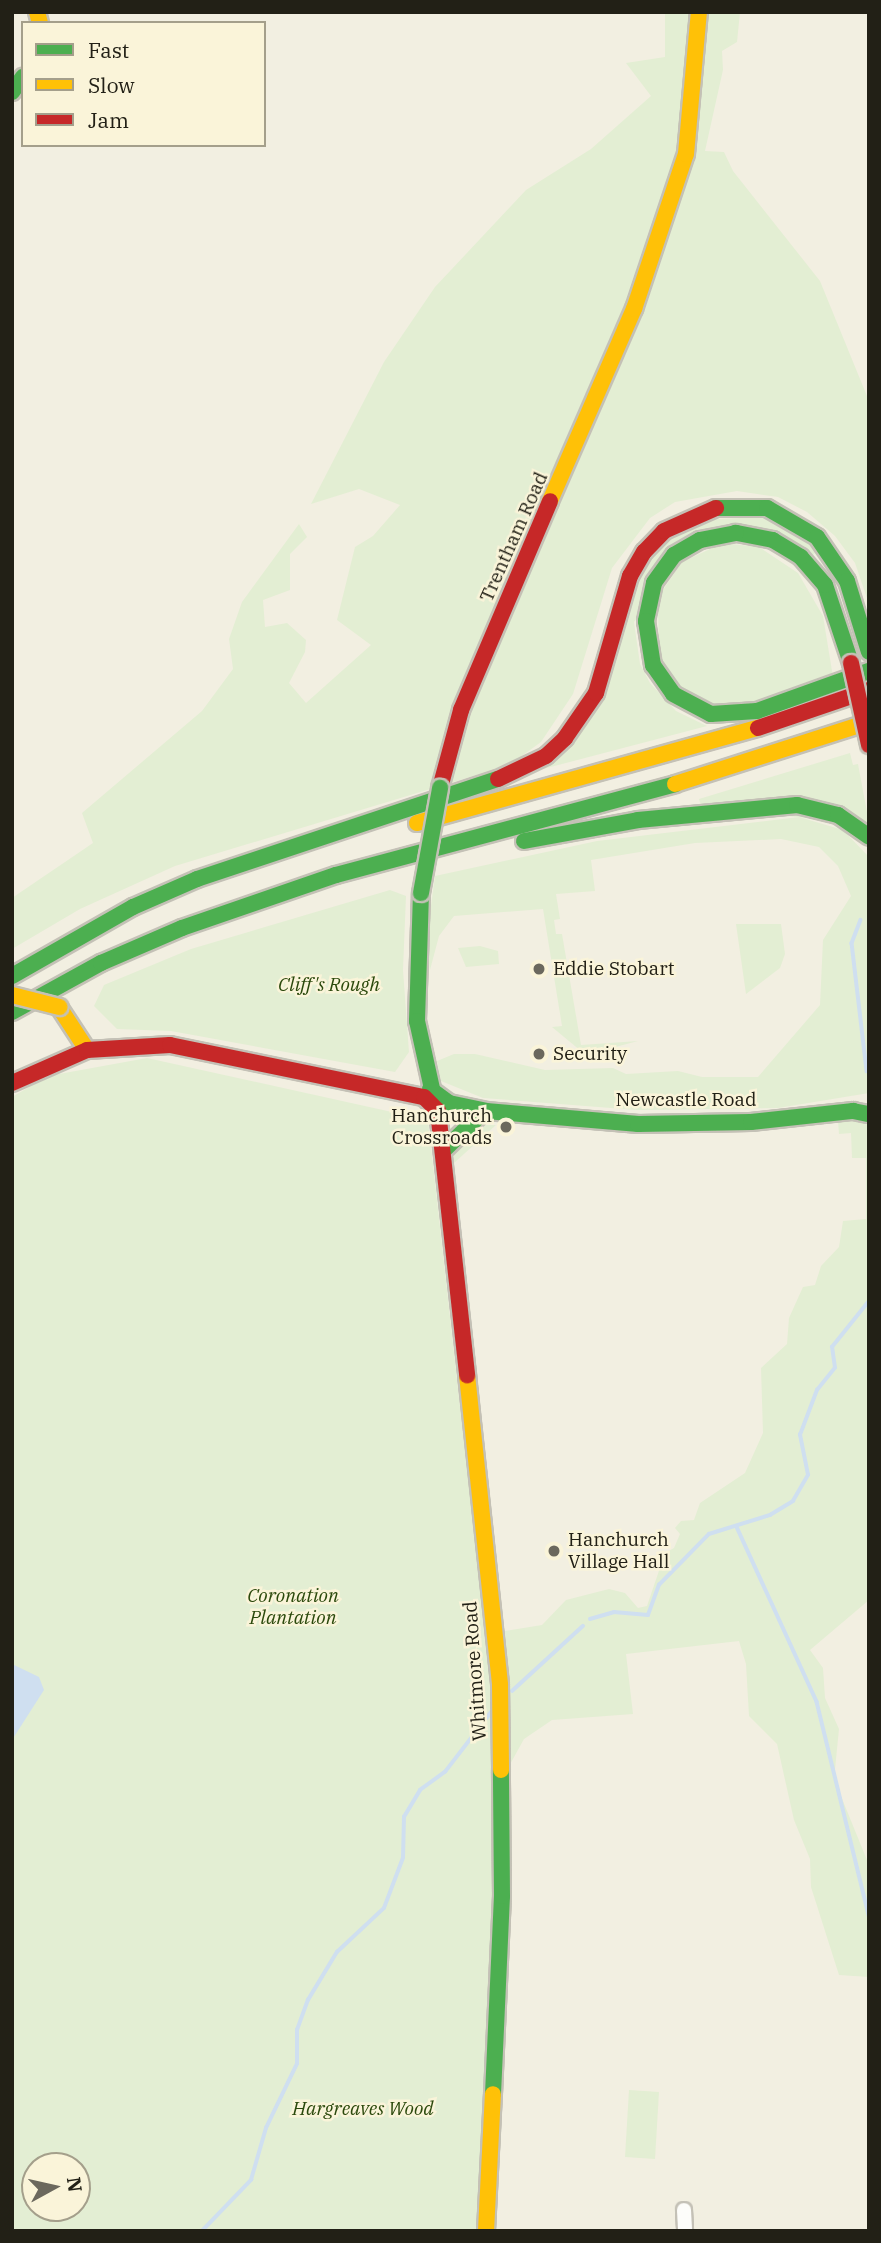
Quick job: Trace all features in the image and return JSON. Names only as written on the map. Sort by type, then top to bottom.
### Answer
[{"type":"main road","name":"Trentham Road","points":[[439,1111],[430,1089],[417,1021],[421,893],[440,788],[461,710],[486,647],[562,482],[639,296],[686,154],[694,111],[699,12]]},
{"type":"main road","points":[[12,976],[68,947],[133,907],[197,879],[502,778],[546,756],[565,738],[596,693],[629,576],[643,552],[664,531],[712,508],[767,508],[817,537],[847,581],[869,652]]},
{"type":"main road","points":[[869,671],[757,711],[710,714],[673,694],[653,665],[646,621],[654,583],[674,555],[700,540],[736,534],[773,540],[802,557],[825,585],[851,663],[869,745]]},
{"type":"main road","points":[[68,947],[238,875],[709,745],[869,690]]},
{"type":"main road","points":[[12,1012],[101,963],[182,928],[336,875],[649,792],[869,722]]},
{"type":"main road","points":[[182,928],[501,845],[638,820],[797,805],[838,816],[869,837]]},
{"type":"main road","points":[[12,995],[59,1007],[87,1050]]},
{"type":"main road","name":"Newcastle Road","points":[[12,1083],[87,1050],[112,1045],[170,1045],[424,1097],[439,1111],[498,1121],[519,1113]]},
{"type":"main road","name":"Newcastle Road","points":[[346,1083],[373,1076],[519,1113],[678,1124],[861,1112],[869,1102]]},
{"type":"main road","name":"Whitmore Road","points":[[439,1111],[500,1698],[502,1896],[485,2231]]},
{"type":"main road","points":[[444,1150],[477,1118]]},
{"type":"street","points":[[684,2210],[685,2231]]},
{"type":"green space","points":[[665,12],[740,12],[737,42],[722,51],[723,70],[705,151],[724,152],[733,171],[820,281],[869,401],[869,604],[855,563],[835,536],[807,512],[778,497],[737,491],[675,502],[650,518],[612,568],[573,694],[541,742],[519,758],[490,771],[175,866],[80,909],[12,949],[12,898],[93,843],[82,813],[202,711],[233,669],[229,639],[242,602],[299,524],[307,537],[290,554],[290,590],[263,600],[265,627],[287,623],[306,640],[305,652],[289,683],[306,703],[371,645],[337,620],[355,547],[373,536],[400,505],[359,489],[311,504],[384,362],[435,287],[526,190],[591,149],[651,96],[626,63],[665,57]]},
{"type":"green space","points":[[762,517],[818,550],[811,557],[704,529],[634,622],[640,664],[650,683],[676,711],[707,726],[543,769],[556,758],[630,592],[660,545],[697,520]]},
{"type":"green space","points":[[723,543],[759,547],[798,573],[823,616],[833,677],[785,695],[720,707],[679,690],[659,663],[658,597],[682,562]]},
{"type":"green space","points":[[850,753],[853,765],[858,764],[869,823],[702,809],[699,799]]},
{"type":"green space","points":[[799,817],[843,830],[869,857],[869,1093],[778,1108],[637,1110],[483,1098],[441,1081],[437,1061],[454,1054],[475,1054],[545,1070],[613,1068],[626,1074],[678,1071],[702,1077],[758,1077],[820,1005],[823,940],[851,896],[838,866],[819,847],[781,839],[695,843],[591,860],[595,891],[556,894],[560,919],[554,920],[556,934],[562,934],[581,1045],[638,1041],[604,1050],[581,1051],[552,1027],[562,1026],[543,909],[454,916],[439,936],[430,970],[426,942],[435,876],[597,841]]},
{"type":"green space","name":"Cliff's Rough","points":[[390,890],[406,896],[403,970],[409,1052],[395,1072],[171,1031],[117,1029],[94,1006],[104,985],[191,949]]},
{"type":"green space","points":[[736,924],[781,924],[785,954],[780,968],[746,994]]},
{"type":"green space","points":[[480,946],[498,951],[499,964],[466,967],[458,948]]},
{"type":"green space","points":[[147,1058],[428,1120],[487,1648],[505,1631],[542,1625],[566,1600],[609,1589],[625,1593],[638,1608],[647,1606],[665,1553],[674,1548],[680,1534],[675,1528],[681,1521],[694,1520],[700,1503],[745,1473],[763,1433],[761,1368],[787,1344],[789,1318],[803,1287],[815,1285],[821,1266],[839,1247],[843,1221],[866,1219],[866,1158],[852,1158],[851,1133],[839,1134],[838,1121],[869,1120],[869,1600],[810,1650],[823,1668],[825,1698],[839,1729],[834,1779],[869,1865],[869,1977],[839,1975],[811,1887],[810,1859],[794,1820],[777,1744],[749,1716],[746,1664],[739,1641],[626,1654],[633,1714],[552,1720],[524,1739],[498,1786],[480,2231],[12,2231],[12,1097],[48,1076]]},
{"type":"green space","points":[[476,1125],[496,1125],[454,1163],[453,1150]]},
{"type":"green space","points":[[629,2090],[659,2092],[655,2159],[625,2157]]},
{"type":"water","points":[[12,1664],[39,1677],[44,1690],[12,1740]]},
{"type":"waterway","points":[[861,920],[852,943],[867,1071]]},
{"type":"waterway","points":[[590,1619],[614,1612],[648,1615],[659,1585],[709,1534],[770,1515],[793,1501],[808,1475],[800,1435],[817,1390],[835,1368],[832,1347],[869,1301]]},
{"type":"waterway","points":[[737,1527],[817,1702],[869,1916]]},
{"type":"waterway","points":[[512,1691],[583,1626]]},
{"type":"waterway","points":[[202,2231],[251,2180],[266,2128],[297,2064],[297,2030],[308,2000],[337,1952],[384,1908],[403,1858],[404,1817],[420,1790],[445,1772],[492,1711]]},
{"type":"traffic: fast","points":[[12,92],[21,80]]},
{"type":"traffic: fast","points":[[716,508],[767,508],[817,537],[847,581],[869,652]]},
{"type":"traffic: fast","points":[[851,663],[825,585],[801,557],[773,540],[736,533],[700,540],[674,555],[654,583],[646,621],[653,665],[673,694],[711,714],[757,711],[869,671]]},
{"type":"traffic: fast","points":[[12,976],[133,907],[197,879],[498,779]]},
{"type":"traffic: fast","points":[[12,1012],[101,963],[182,928],[336,875],[675,784]]},
{"type":"traffic: fast","points":[[421,893],[440,788]]},
{"type":"traffic: fast","points":[[524,841],[638,820],[797,805],[838,815],[869,837]]},
{"type":"traffic: fast","points":[[421,893],[417,1021],[435,1102]]},
{"type":"traffic: fast","points":[[430,1089],[449,1103],[486,1111],[638,1124],[751,1122],[853,1111],[869,1114]]},
{"type":"traffic: fast","points":[[444,1150],[477,1118]]},
{"type":"traffic: fast","points":[[493,2094],[502,1896],[501,1770]]},
{"type":"traffic: slow","points":[[37,12],[39,21]]},
{"type":"traffic: slow","points":[[550,501],[634,309],[686,154],[699,12]]},
{"type":"traffic: slow","points":[[675,784],[869,722]]},
{"type":"traffic: slow","points":[[417,823],[758,728]]},
{"type":"traffic: slow","points":[[12,995],[59,1007]]},
{"type":"traffic: slow","points":[[59,1007],[87,1050]]},
{"type":"traffic: slow","points":[[467,1375],[500,1685],[501,1770]]},
{"type":"traffic: slow","points":[[486,2231],[493,2094]]},
{"type":"traffic: jam","points":[[440,788],[461,710],[550,501]]},
{"type":"traffic: jam","points":[[498,779],[546,756],[565,738],[596,693],[630,576],[644,552],[664,531],[716,508]]},
{"type":"traffic: jam","points":[[851,663],[869,745]]},
{"type":"traffic: jam","points":[[758,728],[869,690]]},
{"type":"traffic: jam","points":[[12,1083],[87,1050],[170,1045],[424,1097],[438,1111]]},
{"type":"traffic: jam","points":[[438,1111],[467,1375]]},
{"type":"place","name":"Eddie Stobart","points":[[539,969]]},
{"type":"place","name":"Security","points":[[539,1054]]},
{"type":"place","name":"Hanchurch Crossroads","points":[[506,1127]]},
{"type":"place","name":"Hanchurch Village Hall","points":[[554,1551]]},
{"type":"park label","name":"Coronation Plantation","points":[[293,1607]]},
{"type":"park label","name":"Hargreaves Wood","points":[[363,2109]]}]
